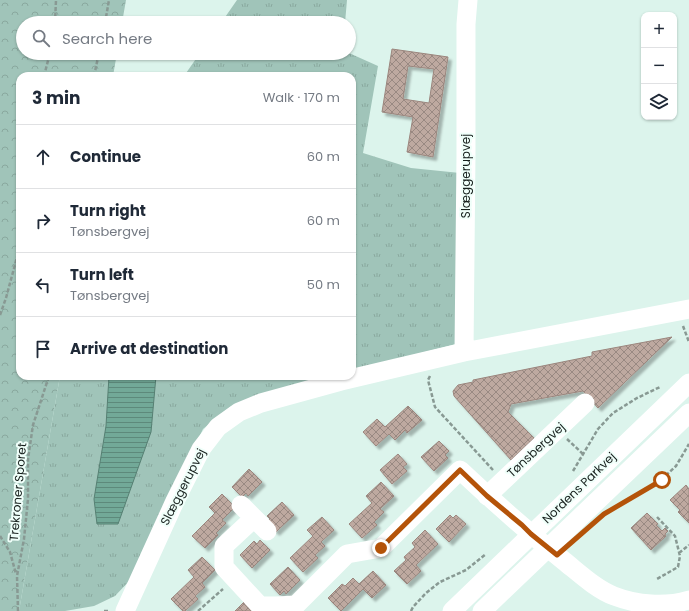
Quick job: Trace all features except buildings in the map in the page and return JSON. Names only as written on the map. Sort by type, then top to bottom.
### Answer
[{"type":"street","name":"Slæggerupvej","points":[[464,352],[466,24],[468,0]]},
{"type":"street","name":"Slæggerupvej","points":[[356,377],[464,352],[689,309]]},
{"type":"street","name":"Slæggerupvej","points":[[125,611],[194,462],[201,449],[218,427],[240,412],[261,403],[345,380]]},
{"type":"street","name":"Nordens Parkvej","points":[[452,611],[689,383]]},
{"type":"street","name":"Tønsbergvej","points":[[487,496],[585,403]]},
{"type":"street","name":"Nordens Parkvej","points":[[482,611],[689,413]]},
{"type":"street","points":[[254,518],[224,546],[224,568],[260,606],[296,605],[347,554],[381,548],[460,470],[487,496],[548,548],[592,583],[613,596],[658,605],[689,600]]},
{"type":"path","points":[[55,16],[56,0]]},
{"type":"path","points":[[106,16],[109,0]]},
{"type":"path","points":[[45,72],[48,60]]},
{"type":"path","points":[[95,72],[97,60]]},
{"type":"path","points":[[0,315],[16,261]]},
{"type":"path","points":[[430,375],[428,380],[435,407],[503,481]]},
{"type":"path","name":"Trekroner Sporet","points":[[18,611],[17,576],[24,539],[28,499],[28,459],[33,425],[48,380]]},
{"type":"path","points":[[571,474],[598,429],[613,413],[637,398],[665,384]]},
{"type":"path","points":[[557,430],[583,454]]},
{"type":"path","points":[[610,510],[662,480],[676,466],[689,444]]},
{"type":"path","points":[[657,517],[675,536],[680,556],[678,567],[657,579]]},
{"type":"path","points":[[0,536],[10,552],[17,576]]},
{"type":"path","points":[[679,552],[689,545]]},
{"type":"path","points":[[411,611],[426,593],[440,582],[466,570],[488,552]]},
{"type":"path","points":[[198,611],[234,579]]},
{"type":"green space","points":[[0,0],[126,0],[123,16],[16,16],[16,60],[116,60],[114,72],[16,72],[16,380],[59,380],[19,611],[0,611]]},
{"type":"green space","points":[[237,0],[347,0],[346,16],[226,16]]},
{"type":"green space","points":[[356,56],[378,66],[363,153],[411,168],[460,173],[456,344],[356,370],[356,72],[187,72],[195,60],[356,60]]},
{"type":"green space","points":[[59,380],[315,380],[264,393],[230,407],[203,429],[132,578],[115,596],[94,606],[65,611],[19,611]]},
{"type":"shaded area","points":[[109,380],[156,380],[151,432],[118,524],[97,524],[94,499],[106,426]]},
{"type":"route","points":[[381,548],[460,470],[487,496],[557,555],[604,514],[662,480]]}]
